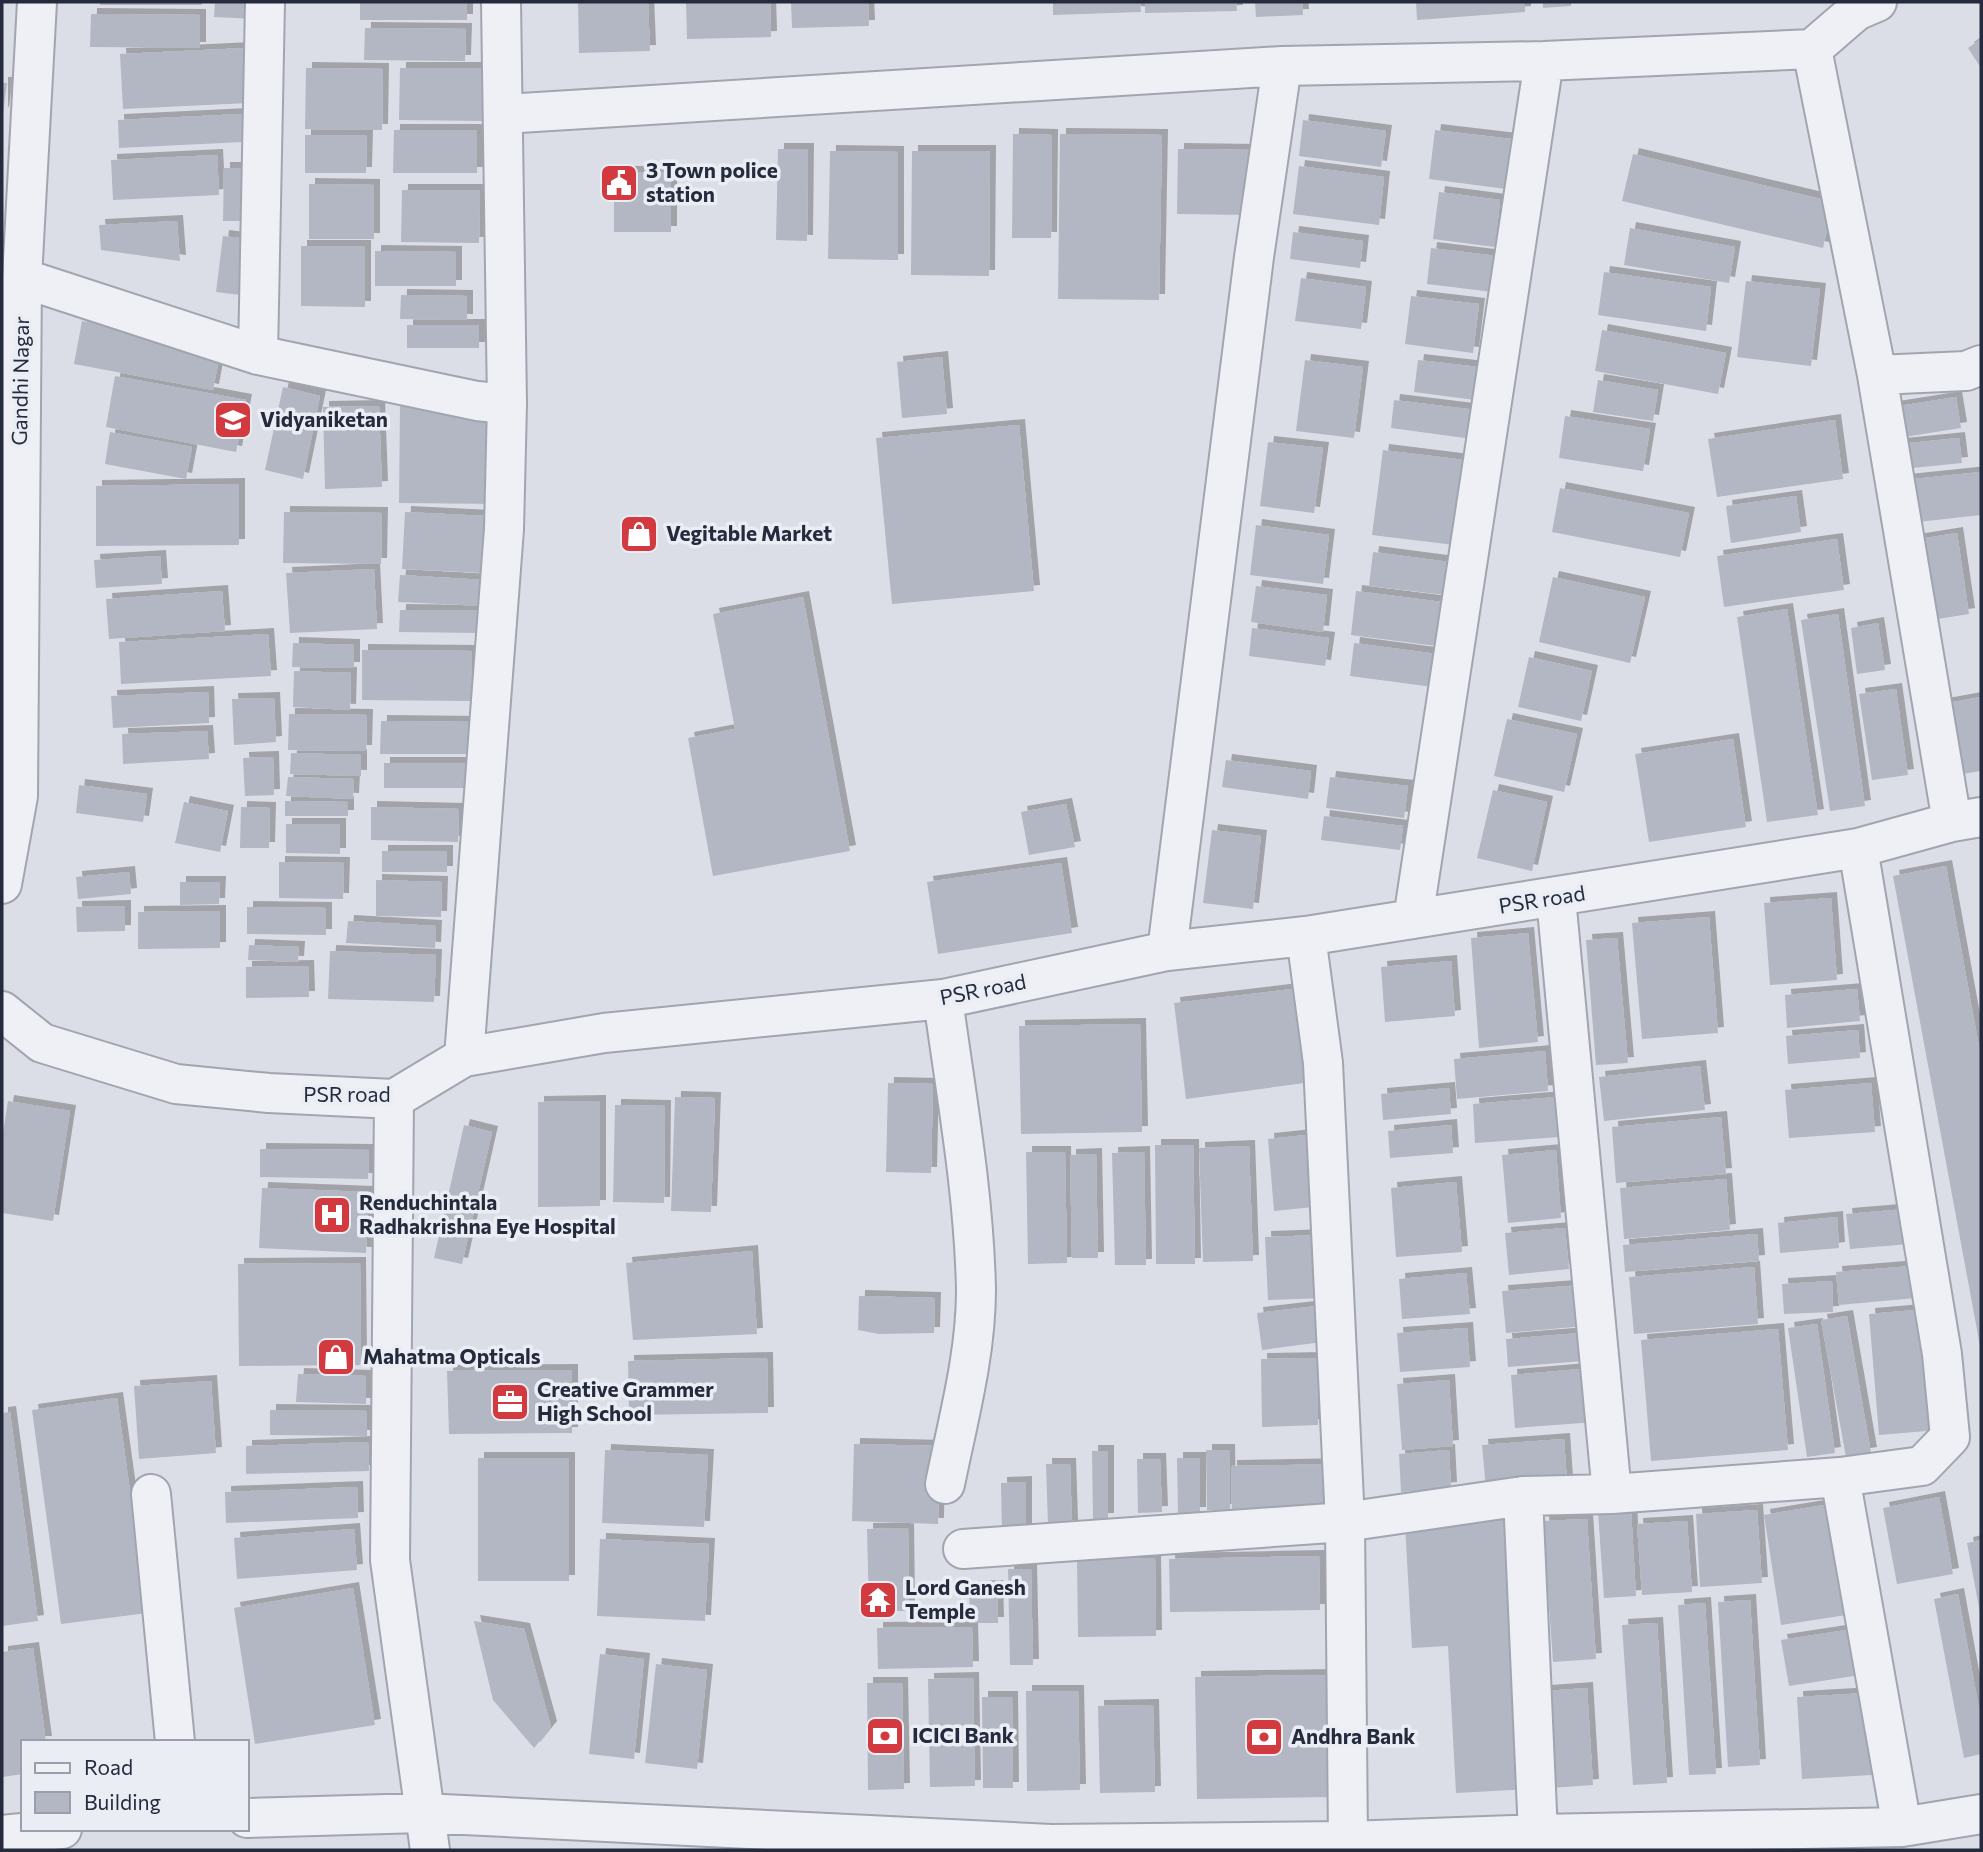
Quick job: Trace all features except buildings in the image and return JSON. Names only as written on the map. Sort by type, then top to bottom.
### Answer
[{"type":"street","name":"Gandhi Nagar","points":[[2,884],[10,789],[22,278],[37,2]]},
{"type":"street","points":[[258,355],[264,2]]},
{"type":"street","points":[[464,1057],[504,529],[507,404],[501,2]]},
{"type":"street","points":[[503,114],[1282,66],[1544,61],[1812,49],[1863,5]]},
{"type":"street","points":[[1812,49],[1966,819]]},
{"type":"street","points":[[1413,919],[1544,61]]},
{"type":"street","points":[[1167,951],[1254,257],[1282,66]]},
{"type":"street","points":[[22,278],[258,355],[477,401],[507,404]]},
{"type":"street","points":[[1877,375],[1966,371],[1981,365]]},
{"type":"street","name":"PSR road","points":[[2,1011],[42,1042],[176,1084],[269,1094],[394,1099],[464,1057],[604,1033],[943,999],[1167,951],[1306,936],[1858,848],[1966,819]]},
{"type":"street","points":[[963,1549],[1346,1522],[1523,1496],[1612,1494],[1840,1477],[1922,1466],[1950,1437],[1942,1354],[1858,848]]},
{"type":"street","points":[[1556,898],[1612,1494]]},
{"type":"street","points":[[1306,936],[1323,1063],[1346,1522],[1348,1841]]},
{"type":"street","points":[[943,999],[972,1216],[976,1291],[971,1352],[945,1484]]},
{"type":"street","points":[[394,1099],[390,1560],[430,1850]]},
{"type":"street","points":[[1840,1477],[1902,1827]]},
{"type":"street","points":[[151,1494],[175,1740]]},
{"type":"street","points":[[1523,1496],[1538,1834]]},
{"type":"street","points":[[248,1818],[423,1813],[1051,1844],[1348,1841],[1538,1834],[1965,1828]]},
{"type":"street","points":[[2,1835],[42,1831]]},
{"type":"place","name":"3 Town police station","points":[[619,183]]},
{"type":"place","name":"Vidyaniketan","points":[[233,420]]},
{"type":"place","name":"Vegitable Market","points":[[639,534]]},
{"type":"place","name":"Renduchintala Radhakrishna Eye Hospital","points":[[332,1215]]},
{"type":"place","name":"Mahatma Opticals","points":[[336,1357]]},
{"type":"place","name":"Creative Grammer High School","points":[[510,1402]]},
{"type":"place","name":"Lord Ganesh Temple","points":[[878,1600]]},
{"type":"place","name":"ICICI Bank","points":[[885,1736]]},
{"type":"place","name":"Andhra Bank","points":[[1264,1737]]}]
